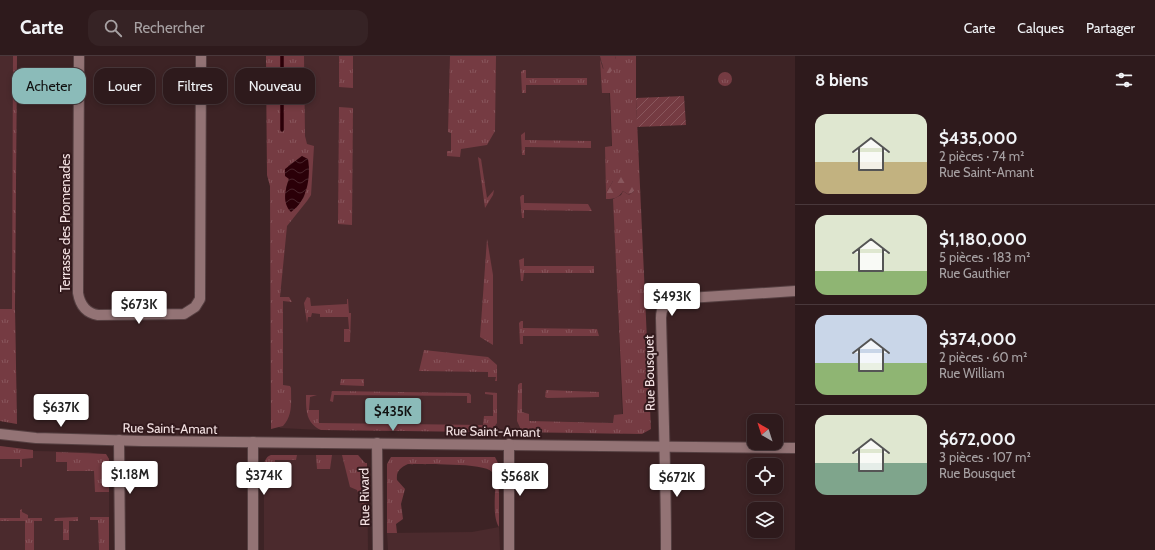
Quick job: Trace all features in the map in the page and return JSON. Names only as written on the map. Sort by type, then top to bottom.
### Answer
[{"type":"street","name":"Terrasse des Promenades","points":[[79,56],[78,293],[83,308],[93,314],[98,315],[184,314],[195,307],[200,299],[201,56]]},
{"type":"street","name":"Rue Bousquet","points":[[666,550],[666,447],[663,427],[661,318],[663,308],[667,302],[679,298],[795,292]]},
{"type":"street","name":"Rue Saint-Amant","points":[[0,434],[36,438],[119,440],[795,448]]},
{"type":"street","points":[[119,440],[120,550]]},
{"type":"street","points":[[253,442],[253,550]]},
{"type":"street","name":"Rue Rivard","points":[[377,443],[378,550]]},
{"type":"street","points":[[509,444],[509,550]]},
{"type":"shaded area","points":[[0,56],[17,56],[17,68],[12,68],[12,104],[17,104],[15,308],[17,424],[0,421]]},
{"type":"shaded area","points":[[266,56],[608,56],[623,434],[321,430],[280,428],[278,426],[271,429],[270,186],[267,175],[266,104],[315,104],[315,68],[266,68]]},
{"type":"shaded area","points":[[0,446],[34,451],[89,452],[107,456],[109,459],[109,550],[0,550]]},
{"type":"shaded area","points":[[358,455],[365,463],[367,463],[368,550],[264,550],[264,462],[268,456]]},
{"type":"shaded area","points":[[499,527],[500,550],[388,550],[387,533],[472,532]]},
{"type":"green space","points":[[13,56],[17,56],[17,68],[13,68]]},
{"type":"green space","points":[[266,56],[304,56],[304,68],[266,68]]},
{"type":"green space","points":[[339,56],[353,56],[353,88],[339,87]]},
{"type":"green space","points":[[450,56],[496,56],[495,131],[487,145],[461,149],[460,157],[447,156],[447,151],[451,151],[451,133],[448,132]]},
{"type":"green space","points":[[600,56],[616,56],[614,68],[609,74],[605,74]]},
{"type":"green space","points":[[616,56],[636,56],[636,98],[651,429],[642,434],[522,432],[517,421],[518,385],[520,383],[522,383],[522,412],[529,414],[529,421],[613,423],[614,415],[623,414],[613,199],[621,195],[623,191],[629,195],[634,191],[634,182],[613,181],[606,193],[605,147],[612,146],[610,93],[602,93],[600,59],[603,69],[616,58]]},
{"type":"green space","points":[[526,70],[526,78],[587,78],[587,85],[526,85],[526,93],[522,93],[521,72]]},
{"type":"green space","points":[[722,72],[728,72],[732,76],[732,82],[728,86],[722,86],[718,82],[718,76]]},
{"type":"green space","points":[[684,96],[686,125],[637,127],[636,98]]},
{"type":"green space","points":[[13,104],[17,104],[15,308],[17,424],[0,421],[0,309],[12,309]]},
{"type":"green space","points":[[266,104],[305,104],[305,136],[307,144],[314,146],[311,195],[287,226],[280,297],[289,297],[292,302],[283,301],[283,385],[290,386],[291,388],[291,408],[283,426],[271,429],[270,186],[267,175]],"holes":[[[302,156],[309,167],[304,197],[296,208],[286,188],[289,178],[288,166]]]},
{"type":"green space","points":[[339,107],[353,108],[352,225],[338,224]]},
{"type":"green space","points":[[525,132],[525,140],[591,141],[591,148],[525,147],[525,155],[522,155],[521,135]]},
{"type":"green space","points":[[478,157],[481,159],[487,198],[494,190],[493,195],[485,208]]},
{"type":"green space","points":[[619,175],[627,175],[634,181],[634,191],[629,195],[623,191],[616,198],[606,199],[606,193],[613,181],[618,180]]},
{"type":"green space","points":[[524,195],[524,203],[588,204],[592,211],[524,210],[524,218],[522,218],[520,197]]},
{"type":"green space","points":[[487,239],[493,275],[493,345],[480,337]]},
{"type":"green space","points":[[524,258],[524,266],[594,266],[594,273],[524,273],[523,281],[521,281],[519,260]]},
{"type":"green space","points":[[307,297],[310,298],[311,306],[347,304],[348,299],[349,313],[351,313],[350,342],[344,342],[344,329],[349,329],[348,317],[320,317],[320,314],[312,313],[311,317],[308,317],[307,323],[304,303]]},
{"type":"green space","points":[[523,321],[523,328],[597,329],[599,336],[523,336],[523,344],[520,344],[519,323]]},
{"type":"green space","points":[[424,350],[488,357],[497,365],[497,381],[495,381],[496,377],[488,377],[488,372],[419,371]]},
{"type":"green space","points":[[341,379],[364,379],[364,386],[340,385]]},
{"type":"green space","points":[[546,390],[599,392],[599,397],[547,398],[545,397]]},
{"type":"green space","points":[[332,391],[469,393],[471,395],[471,403],[467,403],[467,396],[334,395],[333,402],[330,401]]},
{"type":"green space","points":[[485,392],[497,393],[497,423],[492,430],[487,432],[321,430],[312,424],[308,416],[306,406],[306,395],[317,395],[310,397],[309,410],[319,410],[319,423],[483,425],[484,416],[493,416],[493,395],[485,394]]},
{"type":"green space","points":[[0,446],[33,450],[33,458],[22,459],[22,467],[20,467],[20,459],[0,459]]},
{"type":"green space","points":[[56,452],[106,454],[109,459],[109,492],[95,492],[94,471],[67,471],[67,462],[56,462]]},
{"type":"green space","points":[[271,455],[297,455],[296,460],[275,460],[275,477],[268,479],[264,494],[264,466],[267,457]]},
{"type":"green space","points":[[316,455],[332,455],[330,469],[317,469]]},
{"type":"green space","points":[[342,455],[358,455],[365,463],[367,463],[367,509],[362,503],[357,490],[350,487]]},
{"type":"green space","points":[[391,457],[495,457],[499,465],[499,527],[495,514],[495,481],[492,472],[487,469],[466,465],[408,464],[399,470],[397,474],[397,480],[405,489],[401,504],[403,519],[396,524],[397,533],[387,533],[387,464]]},
{"type":"green space","points":[[22,509],[22,512],[28,515],[28,518],[42,518],[42,521],[34,521],[34,550],[25,550],[25,521],[0,521],[0,518],[20,518],[20,510]]},
{"type":"green space","points":[[78,517],[78,521],[69,521],[69,540],[63,540],[63,521],[54,521],[55,518]]},
{"type":"green space","points":[[90,517],[109,517],[109,550],[99,550],[98,520],[90,520]]},
{"type":"water","points":[[302,156],[308,159],[309,174],[307,188],[301,202],[291,212],[285,201],[286,188],[289,179],[285,176],[285,169]]},
{"type":"waterway","points":[[282,56],[282,130]]}]
